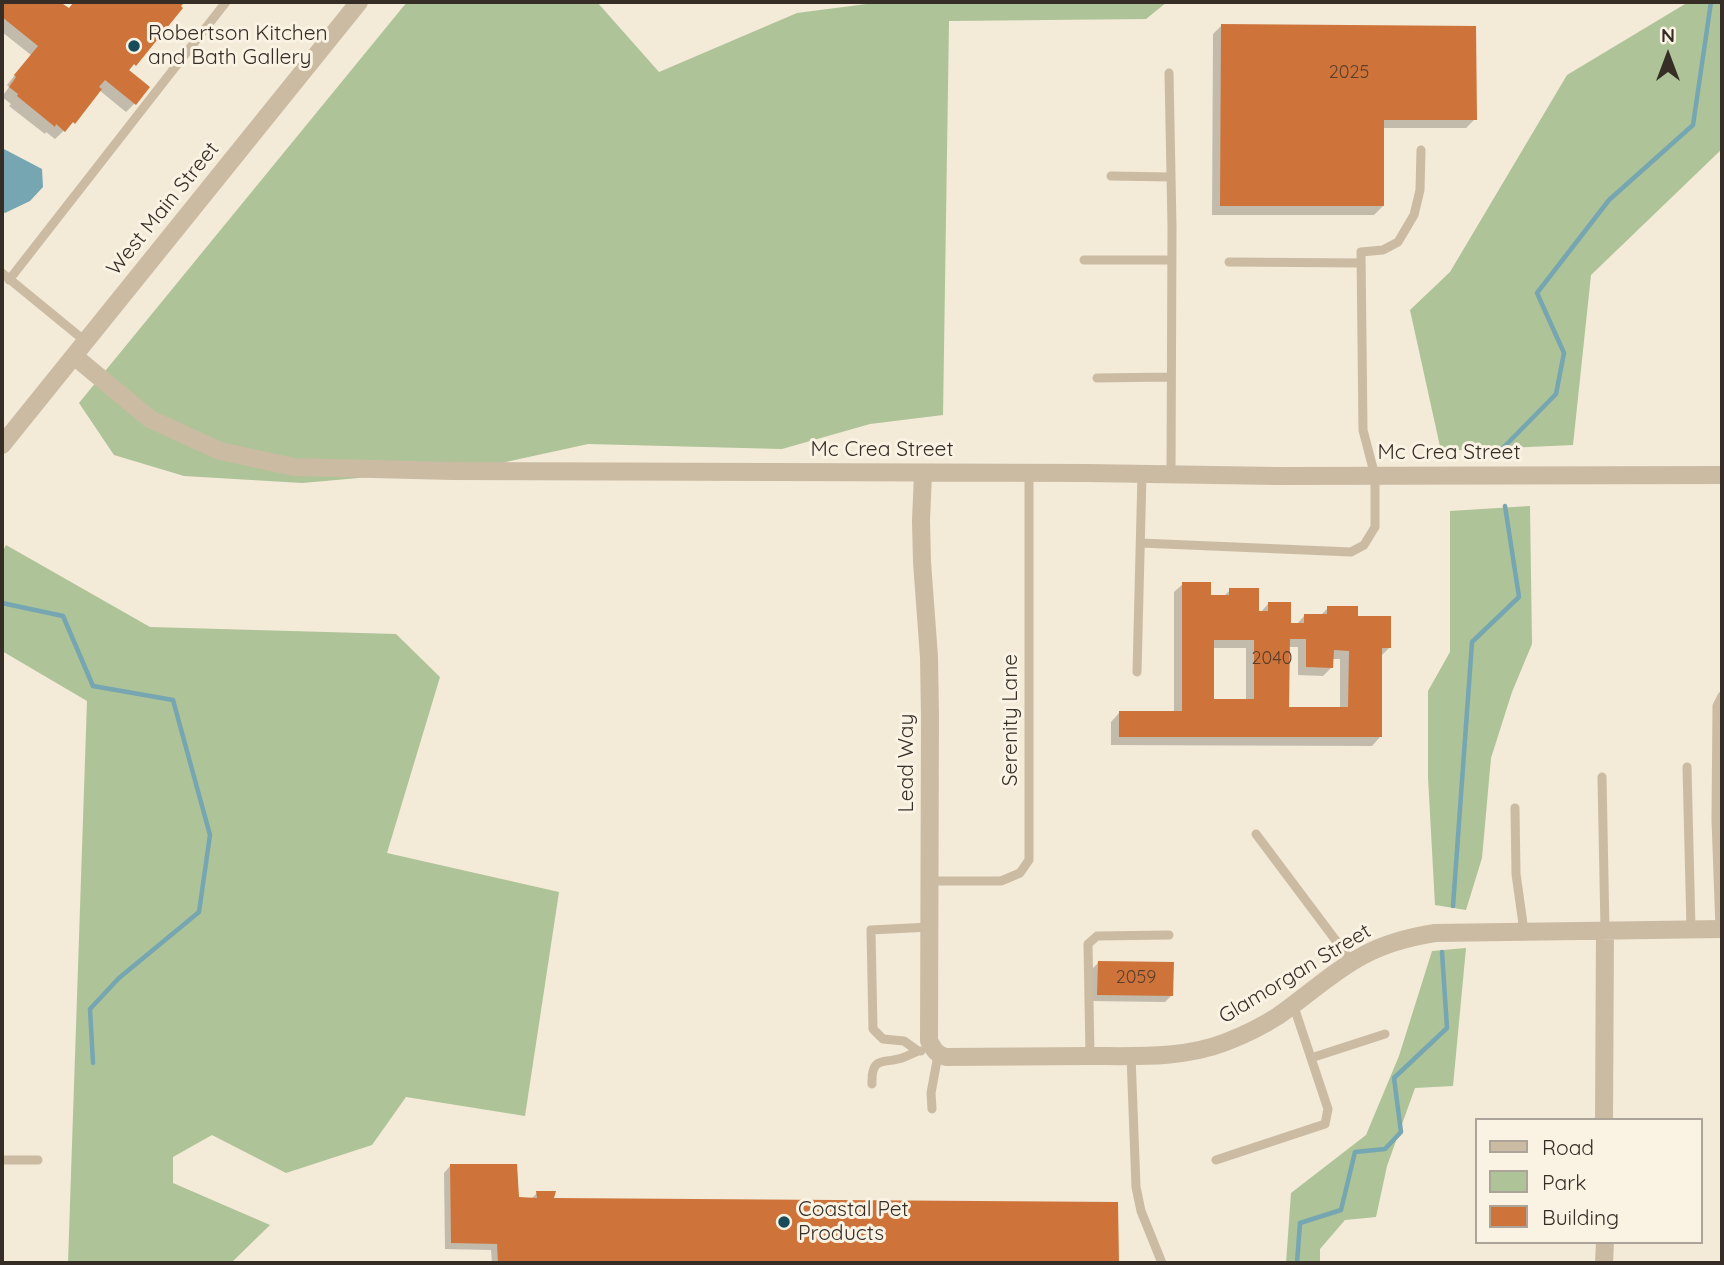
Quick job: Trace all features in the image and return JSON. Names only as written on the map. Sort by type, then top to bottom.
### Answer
[{"type":"street","name":"West Main Street","points":[[2,445],[359,2]]},
{"type":"street","name":"Mc Crea Street","points":[[74,356],[150,419],[220,451],[295,467],[453,471],[1722,475]]},
{"type":"street","name":"Lead Way","points":[[923,473],[922,562],[930,716],[930,1052]]},
{"type":"street","name":"Glamorgan Street","points":[[930,1052],[946,1057],[1131,1056],[1182,1053],[1222,1044],[1261,1027],[1352,962],[1387,944],[1414,937],[1450,932],[1721,929]]},
{"type":"street","points":[[1604,1118],[1605,930]]},
{"type":"street","points":[[1604,1263],[1605,1244]]},
{"type":"lane","points":[[85,341],[6,276],[226,2]]},
{"type":"lane","points":[[1169,73],[1171,474]]},
{"type":"lane","points":[[1141,543],[1350,552],[1364,545],[1375,527],[1375,476],[1363,430],[1361,252],[1383,250],[1398,242],[1414,215],[1420,190],[1421,150]]},
{"type":"lane","points":[[1111,176],[1171,177]]},
{"type":"lane","points":[[1084,260],[1172,260]]},
{"type":"lane","points":[[1229,262],[1361,263]]},
{"type":"lane","points":[[1097,378],[1171,377]]},
{"type":"lane","name":"Serenity Lane","points":[[930,881],[1001,881],[1020,873],[1029,860],[1029,473]]},
{"type":"lane","points":[[1137,672],[1142,474]]},
{"type":"lane","points":[[1721,929],[1716,820],[1717,706],[1722,696]]},
{"type":"lane","points":[[1687,767],[1691,929]]},
{"type":"lane","points":[[1602,777],[1605,930]]},
{"type":"lane","points":[[1515,808],[1516,874],[1524,931]]},
{"type":"lane","points":[[1256,834],[1352,962]]},
{"type":"lane","points":[[930,927],[871,930],[873,1029],[883,1039],[904,1041],[930,1052]]},
{"type":"lane","points":[[1090,1056],[1088,944],[1097,936],[1169,935]]},
{"type":"lane","points":[[1216,1160],[1325,1125],[1328,1109],[1293,1004]]},
{"type":"lane","points":[[1311,1058],[1385,1034]]},
{"type":"lane","points":[[872,1084],[872,1072],[879,1063],[930,1052]]},
{"type":"lane","points":[[930,1052],[932,1109]]},
{"type":"lane","points":[[1131,1056],[1136,1187],[1141,1211],[1162,1263]]},
{"type":"lane","points":[[2,1160],[38,1160]]},
{"type":"green space","points":[[407,2],[597,2],[659,72],[797,13],[882,2],[1167,2],[1146,19],[949,21],[943,415],[870,424],[782,449],[588,444],[483,467],[302,483],[184,476],[114,455],[79,403]]},
{"type":"green space","points":[[1685,2],[1722,2],[1722,149],[1591,275],[1573,445],[1441,451],[1410,310],[1450,272],[1567,75]]},
{"type":"green space","points":[[1530,506],[1532,644],[1512,692],[1491,758],[1482,858],[1466,910],[1435,905],[1428,777],[1428,691],[1450,652],[1450,511]]},
{"type":"green space","points":[[6,545],[150,627],[396,634],[440,677],[387,853],[559,892],[525,1116],[406,1097],[372,1145],[286,1173],[212,1135],[173,1157],[173,1183],[270,1225],[231,1263],[68,1263],[87,701],[2,651],[2,553]]},
{"type":"green space","points":[[1466,948],[1453,1086],[1415,1088],[1387,1166],[1376,1217],[1345,1220],[1320,1249],[1320,1263],[1286,1263],[1291,1193],[1366,1135],[1399,1056],[1432,951]]},
{"type":"water","points":[[2,148],[42,169],[43,187],[30,201],[5,213],[2,211]]},
{"type":"building","points":[[2,2],[60,2],[69,8],[74,2],[185,2],[136,66],[134,64],[129,70],[150,87],[136,105],[105,80],[99,87],[102,89],[75,124],[73,122],[65,132],[56,124],[55,127],[9,87],[16,77],[14,75],[38,46],[2,17]]},
{"type":"building","points":[[1221,24],[1476,26],[1477,120],[1384,120],[1384,206],[1220,206]]},
{"type":"building","points":[[1182,582],[1211,582],[1211,595],[1229,595],[1229,588],[1259,588],[1259,611],[1268,611],[1268,602],[1291,602],[1291,623],[1304,623],[1304,614],[1327,614],[1327,606],[1358,606],[1358,616],[1391,616],[1391,648],[1382,648],[1382,737],[1119,737],[1119,711],[1182,711]],"holes":[[[1290,639],[1306,639],[1306,667],[1333,668],[1334,650],[1349,651],[1348,707],[1289,707]],[[1214,640],[1254,640],[1254,699],[1214,699]]]},
{"type":"building","points":[[1098,961],[1174,962],[1173,996],[1097,995]]},
{"type":"building","name":"Coastal Pet Products","points":[[450,1164],[517,1164],[519,1197],[537,1198],[536,1191],[556,1191],[554,1198],[1118,1202],[1119,1263],[498,1263],[497,1244],[451,1243]]},
{"type":"waterway","points":[[1499,452],[1556,394],[1564,353],[1537,293],[1609,200],[1693,125],[1711,2]]},
{"type":"waterway","points":[[1453,906],[1472,642],[1519,597],[1505,506]]},
{"type":"waterway","points":[[2,603],[63,616],[93,686],[173,700],[210,835],[199,912],[119,978],[90,1009],[93,1063]]},
{"type":"waterway","points":[[1297,1263],[1300,1223],[1341,1210],[1355,1152],[1385,1149],[1401,1132],[1394,1078],[1447,1028],[1442,952]]},
{"type":"place","name":"Robertson Kitchen and Bath Gallery","points":[[134,46]]},
{"type":"place","name":"Coastal Pet Products","points":[[784,1222]]}]
